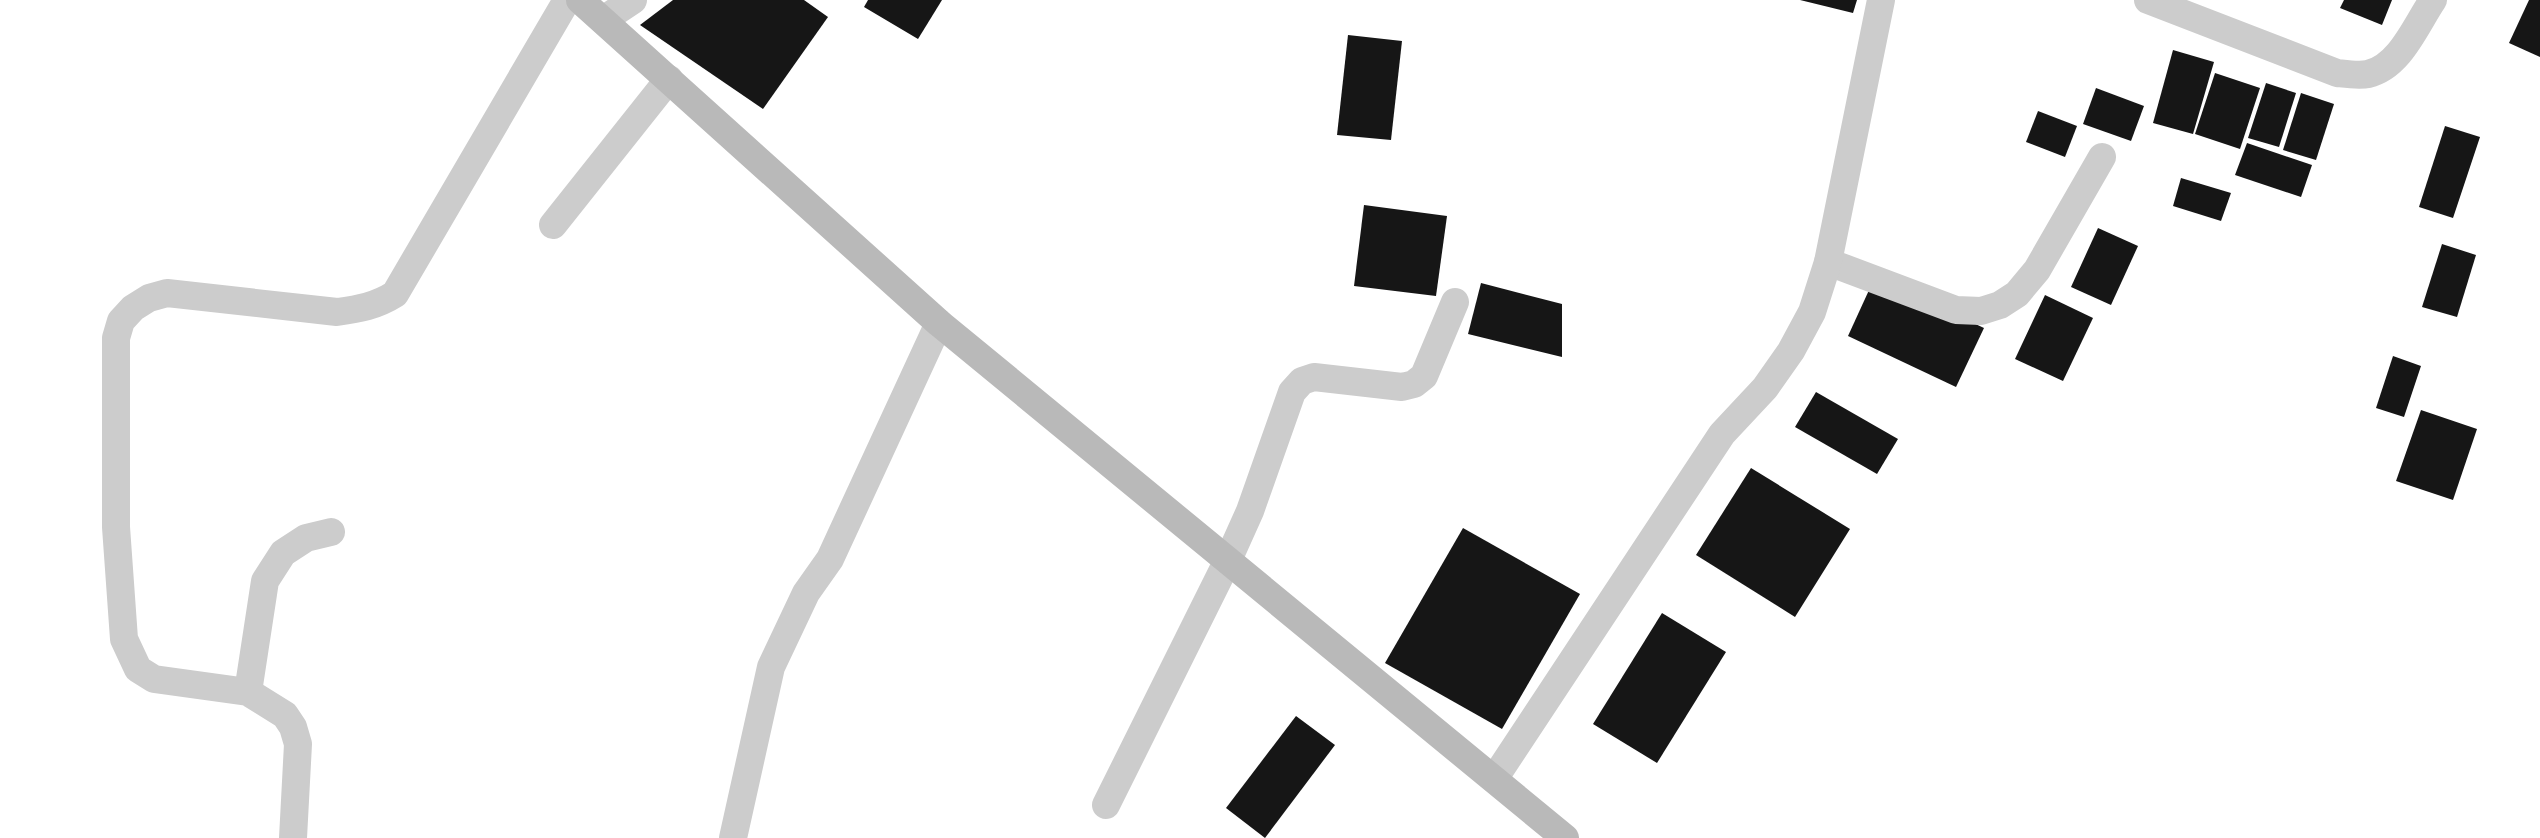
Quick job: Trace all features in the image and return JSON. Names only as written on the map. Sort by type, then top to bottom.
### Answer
[{"type":"main road","points":[[580,0],[939,323],[1565,838]]},
{"type":"street","points":[[292,838],[298,744],[293,727],[285,715],[248,692],[154,679],[138,669],[124,639],[116,527],[114,426],[116,338],[121,321],[133,308],[149,298],[167,293],[337,312],[365,308],[382,303],[394,294],[567,0]]},
{"type":"street","points":[[603,20],[633,0]]},
{"type":"street","points":[[1494,779],[1722,434],[1765,388],[1791,351],[1812,312],[1828,262],[1881,0]]},
{"type":"street","points":[[2148,0],[2337,73],[2366,75],[2386,68],[2398,54],[2433,0]]},
{"type":"street","points":[[553,225],[669,79]]},
{"type":"street","points":[[1828,262],[1956,310],[1982,312],[2000,305],[2017,294],[2037,270],[2102,157]]},
{"type":"street","points":[[1106,804],[1228,560],[1250,511],[1292,392],[1302,381],[1314,377],[1402,387],[1414,384],[1424,376],[1455,302]]},
{"type":"street","points":[[733,838],[771,667],[806,592],[830,559],[939,323]]},
{"type":"street","points":[[248,692],[265,581],[283,553],[306,538],[331,532]]},
{"type":"building","points":[[673,0],[804,0],[828,17],[763,109],[640,25]]},
{"type":"building","points":[[868,0],[942,0],[918,39],[864,7]]},
{"type":"building","points":[[1800,0],[1857,0],[1853,13]]},
{"type":"building","points":[[2344,0],[2392,0],[2382,25],[2340,8]]},
{"type":"building","points":[[2529,0],[2540,0],[2540,57],[2509,43]]},
{"type":"building","points":[[1348,35],[1402,41],[1391,140],[1337,135]]},
{"type":"building","points":[[2173,50],[2214,62],[2193,134],[2153,123]]},
{"type":"building","points":[[2215,73],[2260,88],[2240,149],[2195,134]]},
{"type":"building","points":[[2266,83],[2296,93],[2279,147],[2248,138]]},
{"type":"building","points":[[2096,88],[2144,106],[2131,141],[2083,124]]},
{"type":"building","points":[[2301,93],[2334,104],[2316,160],[2283,150]]},
{"type":"building","points":[[2038,111],[2077,126],[2065,157],[2026,142]]},
{"type":"building","points":[[2445,126],[2480,137],[2453,218],[2419,207]]},
{"type":"building","points":[[2247,143],[2312,165],[2301,197],[2235,175]]},
{"type":"building","points":[[2181,178],[2231,193],[2221,221],[2173,206]]},
{"type":"building","points":[[1364,205],[1447,216],[1436,296],[1354,286]]},
{"type":"building","points":[[2098,228],[2138,246],[2111,305],[2071,287]]},
{"type":"building","points":[[2442,244],[2476,255],[2457,317],[2422,307]]},
{"type":"building","points":[[1875,277],[1984,328],[1956,387],[1848,336]]},
{"type":"building","points":[[1481,283],[1562,304],[1562,357],[1468,334]]},
{"type":"building","points":[[2045,295],[2093,318],[2063,381],[2015,359]]},
{"type":"building","points":[[2393,356],[2421,366],[2404,417],[2376,408]]},
{"type":"building","points":[[1816,392],[1898,439],[1877,474],[1795,427]]},
{"type":"building","points":[[2421,410],[2477,429],[2453,500],[2396,481]]},
{"type":"building","points":[[1751,468],[1850,529],[1795,617],[1696,555]]},
{"type":"building","points":[[1463,528],[1580,594],[1502,729],[1385,663]]},
{"type":"building","points":[[1662,613],[1726,652],[1657,763],[1593,724]]},
{"type":"building","points":[[1296,716],[1335,745],[1265,838],[1226,808]]}]
